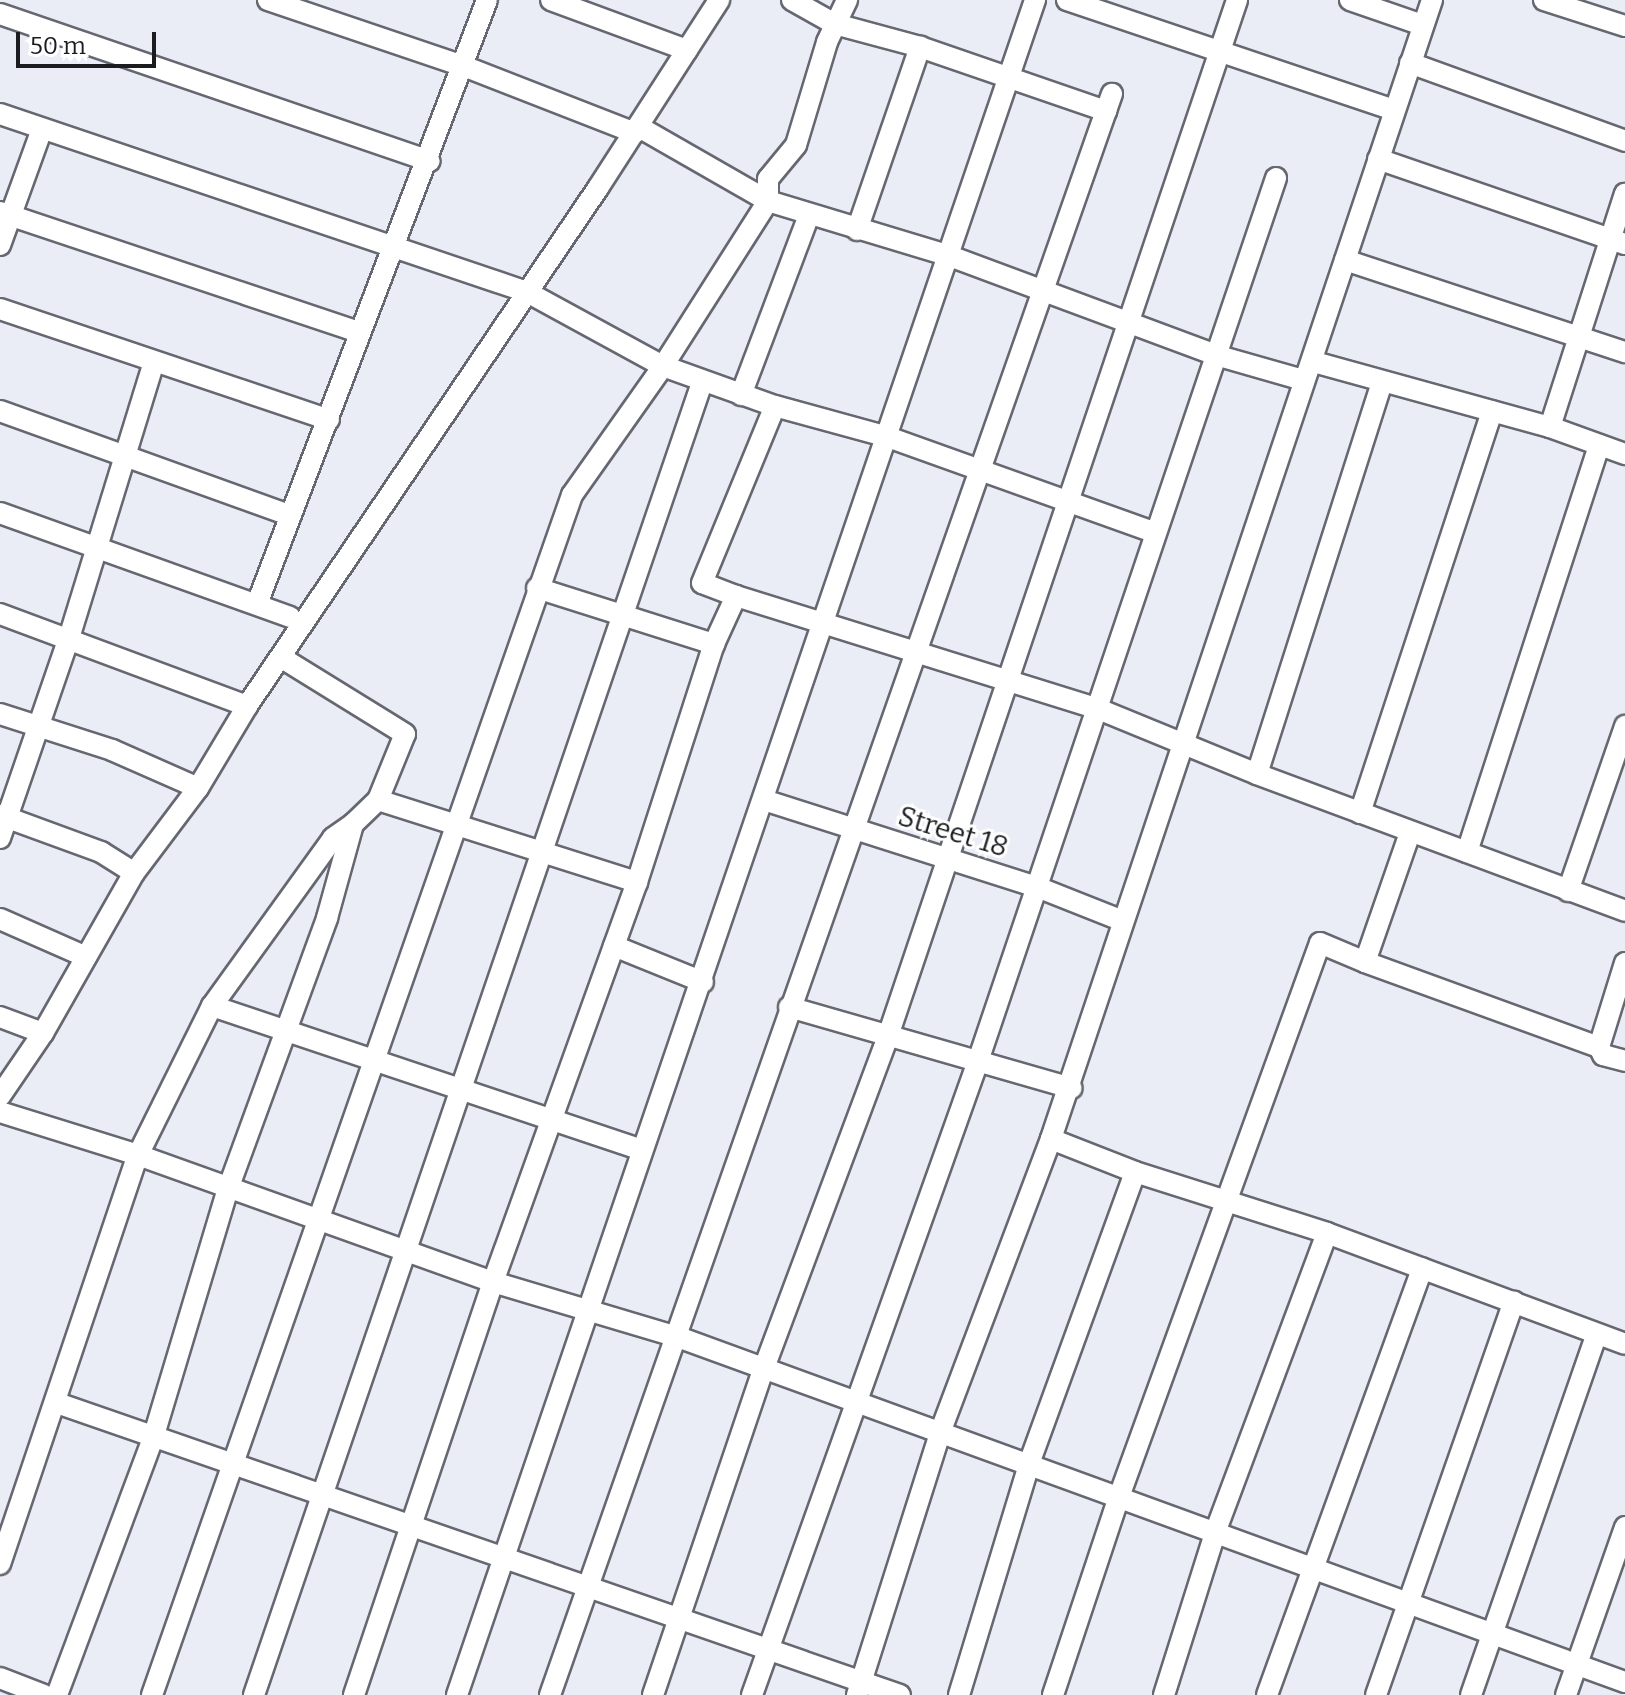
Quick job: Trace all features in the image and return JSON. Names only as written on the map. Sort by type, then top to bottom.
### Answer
[{"type":"street","points":[[268,0],[466,67],[637,130],[768,201],[950,256],[1127,324],[1219,356],[1303,380]]},
{"type":"street","points":[[257,604],[329,420],[359,332],[397,246],[466,67],[487,0]]},
{"type":"street","points":[[551,0],[687,50]]},
{"type":"street","points":[[0,1096],[43,1033],[134,873],[198,788],[247,706],[637,130],[719,0]]},
{"type":"street","points":[[550,1695],[1109,102],[1010,77],[920,47],[835,24],[792,0]]},
{"type":"street","points":[[152,1695],[572,495],[663,366],[768,201],[768,179],[796,145],[835,24],[847,0]]},
{"type":"street","points":[[457,1695],[586,1312],[703,982],[826,621],[885,436],[950,256],[1035,0]]},
{"type":"street","points":[[1067,0],[1394,110]]},
{"type":"street","points":[[653,1695],[764,1368],[888,1036],[1005,682],[1223,51],[1237,0]]},
{"type":"street","points":[[1350,0],[1422,25]]},
{"type":"street","points":[[859,1688],[941,1430],[1072,1088],[1123,921],[1303,380],[1314,362],[1432,0]]},
{"type":"street","points":[[1544,0],[1625,26]]},
{"type":"street","points":[[0,14],[430,161]]},
{"type":"street","points":[[857,230],[920,47]]},
{"type":"street","points":[[1410,63],[1625,141]]},
{"type":"street","points":[[0,114],[527,292],[663,366],[702,383],[885,436],[1153,532]]},
{"type":"street","points":[[0,245],[5,214],[42,129]]},
{"type":"street","points":[[1378,159],[1617,241]]},
{"type":"street","points":[[752,1695],[977,1064],[1153,532],[1219,356],[1276,178]]},
{"type":"street","points":[[1550,427],[1576,336],[1617,241],[1625,194]]},
{"type":"street","points":[[5,214],[359,332]]},
{"type":"street","points":[[741,395],[809,215]]},
{"type":"street","points":[[1345,260],[1625,352]]},
{"type":"street","points":[[0,309],[329,420]]},
{"type":"street","points":[[0,838],[3,816],[40,727],[69,638],[154,362]]},
{"type":"street","points":[[1314,362],[1550,427],[1625,454]]},
{"type":"street","points":[[254,1695],[325,1498],[404,1248],[543,855],[702,383]]},
{"type":"street","points":[[1257,774],[1382,383]]},
{"type":"street","points":[[775,406],[702,583],[915,650],[1005,682],[1096,708],[1182,745],[1410,833],[1625,911]]},
{"type":"street","points":[[0,411],[291,516]]},
{"type":"street","points":[[1360,813],[1492,411]]},
{"type":"street","points":[[1467,852],[1599,445]]},
{"type":"street","points":[[0,513],[98,545],[290,617]]},
{"type":"street","points":[[537,588],[714,644]]},
{"type":"street","points":[[354,1695],[493,1282],[637,882],[714,644],[736,596]]},
{"type":"street","points":[[0,614],[247,706]]},
{"type":"street","points":[[0,1564],[57,1403],[138,1155],[212,1006],[333,838],[378,800],[405,734],[282,658]]},
{"type":"street","points":[[0,714],[112,750],[198,788]]},
{"type":"street","points":[[1568,891],[1625,726]]},
{"type":"street","points":[[378,800],[543,855],[637,882]]},
{"type":"street","name":"Street 18","points":[[764,800],[1037,887],[1123,921]]},
{"type":"street","points":[[3,816],[101,852],[134,873]]},
{"type":"street","points":[[57,1695],[154,1435],[228,1189],[286,1033],[353,824]]},
{"type":"street","points":[[1365,962],[1410,833]]},
{"type":"street","points":[[0,919],[86,957]]},
{"type":"street","points":[[1053,1695],[1120,1494],[1320,943],[1599,1047],[1603,1055],[1625,1061]]},
{"type":"street","points":[[614,946],[703,982]]},
{"type":"street","points":[[1599,1047],[1625,963]]},
{"type":"street","points":[[212,1006],[286,1033],[553,1117],[642,1150]]},
{"type":"street","points":[[789,1007],[977,1064],[1072,1088]]},
{"type":"street","points":[[0,1017],[43,1033]]},
{"type":"street","points":[[0,1112],[138,1155],[493,1282],[678,1337],[1030,1461],[1625,1682]]},
{"type":"street","points":[[1051,1139],[1135,1172],[1327,1233],[1625,1344]]},
{"type":"street","points":[[959,1695],[1030,1461],[1135,1172]]},
{"type":"street","points":[[1164,1695],[1216,1530],[1327,1233]]},
{"type":"street","points":[[1267,1695],[1422,1268]]},
{"type":"street","points":[[1376,1695],[1514,1302]]},
{"type":"street","points":[[1471,1695],[1597,1334]]},
{"type":"street","points":[[57,1403],[502,1559],[680,1615],[769,1647],[859,1688],[900,1695]]},
{"type":"street","points":[[1566,1695],[1625,1527]]},
{"type":"street","points":[[0,1678],[44,1695]]}]
